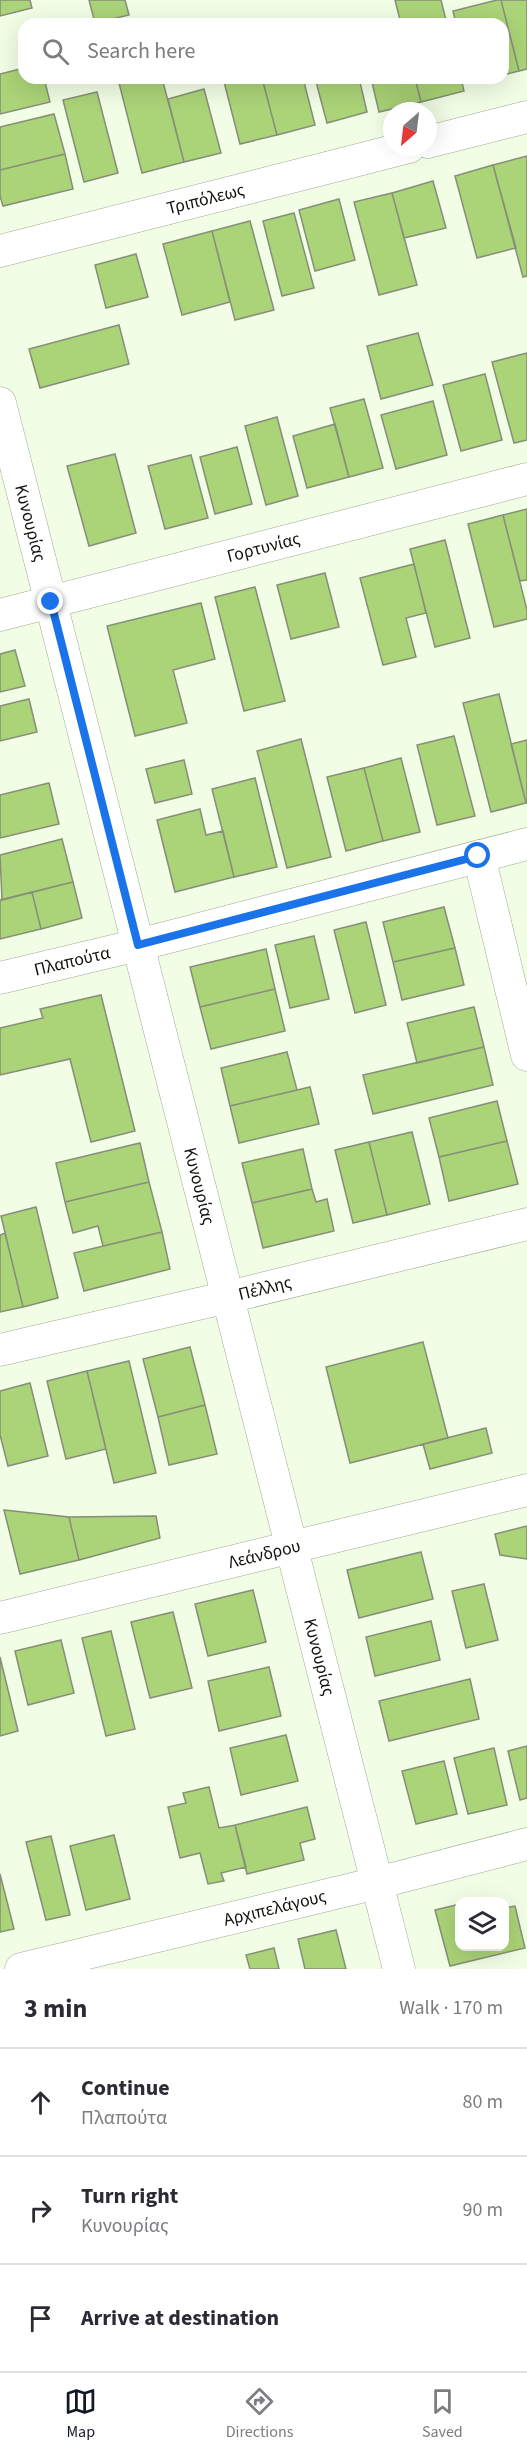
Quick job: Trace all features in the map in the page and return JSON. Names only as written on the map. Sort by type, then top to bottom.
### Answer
[{"type":"street","points":[[437,140],[527,117]]},
{"type":"street","name":"Τριπόλεως","points":[[0,251],[383,154]]},
{"type":"street","name":"Κυνουρίας","points":[[0,403],[399,1969]]},
{"type":"street","name":"Γορτυνίας","points":[[0,615],[527,479]]},
{"type":"street","name":"Πλαπούτα","points":[[0,978],[138,945],[527,844]]},
{"type":"street","points":[[478,856],[527,1056]]},
{"type":"street","name":"Πέλλης","points":[[0,1350],[527,1224]]},
{"type":"street","name":"Λεάνδρου","points":[[0,1618],[527,1491]]},
{"type":"street","name":"Αρχιπελάγους","points":[[21,1969],[377,1883],[527,1844]]},
{"type":"building","points":[[0,0],[30,0],[32,8],[0,16]]},
{"type":"building","points":[[89,0],[125,0],[129,15],[116,18],[94,18]]},
{"type":"building","points":[[395,0],[441,0],[446,18],[400,18]]},
{"type":"building","points":[[501,0],[506,18],[455,18],[453,11]]},
{"type":"building","points":[[501,0],[527,0],[527,69],[519,71],[509,32],[509,18],[506,18]]},
{"type":"building","points":[[509,32],[519,71],[509,74]]},
{"type":"building","points":[[18,70],[18,84],[46,84],[50,102],[0,114],[0,74]]},
{"type":"building","points":[[119,84],[164,84],[184,162],[142,173]]},
{"type":"building","points":[[225,84],[264,84],[277,135],[240,144]]},
{"type":"building","points":[[264,84],[305,84],[315,125],[277,135]]},
{"type":"building","points":[[317,84],[360,84],[367,112],[327,123]]},
{"type":"building","points":[[372,84],[416,84],[421,102],[383,102],[383,111],[379,112]]},
{"type":"building","points":[[416,84],[462,84],[464,91],[421,102]]},
{"type":"building","points":[[204,89],[221,153],[184,162],[168,99]]},
{"type":"building","points":[[97,92],[118,173],[84,182],[63,100]]},
{"type":"building","points":[[54,114],[65,154],[0,170],[0,127]]},
{"type":"building","points":[[65,154],[73,189],[3,206],[0,196],[0,170]]},
{"type":"building","points":[[527,156],[527,276],[523,277],[493,165]]},
{"type":"building","points":[[493,165],[516,248],[477,258],[455,176]]},
{"type":"building","points":[[433,181],[446,228],[404,238],[392,193]]},
{"type":"building","points":[[392,193],[417,285],[379,295],[354,202]]},
{"type":"building","points":[[339,199],[355,260],[315,271],[299,210]]},
{"type":"building","points":[[294,213],[314,288],[282,296],[263,221]]},
{"type":"building","points":[[250,221],[274,310],[235,320],[212,231]]},
{"type":"building","points":[[212,231],[230,302],[182,315],[163,244]]},
{"type":"building","points":[[136,254],[148,297],[106,308],[95,265]]},
{"type":"building","points":[[119,325],[129,364],[40,388],[29,349]]},
{"type":"building","points":[[418,333],[433,385],[381,399],[367,346]]},
{"type":"building","points":[[527,353],[527,440],[514,443],[492,362]]},
{"type":"building","points":[[485,374],[502,440],[461,451],[443,385]]},
{"type":"building","points":[[364,399],[383,468],[349,477],[330,408]]},
{"type":"building","points":[[433,401],[447,455],[396,469],[381,415]]},
{"type":"building","points":[[277,417],[298,496],[266,505],[245,426]]},
{"type":"building","points":[[335,424],[349,477],[307,488],[293,436]]},
{"type":"building","points":[[237,447],[252,504],[215,514],[200,457]]},
{"type":"building","points":[[115,454],[136,533],[89,546],[67,466]]},
{"type":"building","points":[[191,455],[208,518],[165,529],[148,466]]},
{"type":"building","points":[[527,509],[527,580],[520,581],[503,515]]},
{"type":"building","points":[[503,515],[527,610],[527,619],[494,627],[468,524]]},
{"type":"building","points":[[445,540],[470,638],[435,647],[410,549]]},
{"type":"building","points":[[414,564],[426,613],[406,618],[416,657],[383,665],[360,578]]},
{"type":"building","points":[[325,573],[339,627],[291,639],[277,585]]},
{"type":"building","points":[[255,587],[285,701],[244,711],[215,597]]},
{"type":"building","points":[[201,603],[215,659],[173,670],[187,723],[135,736],[107,626]]},
{"type":"building","points":[[15,650],[25,686],[0,692],[0,654]]},
{"type":"building","points":[[499,694],[526,803],[491,812],[463,703]]},
{"type":"building","points":[[29,699],[37,732],[0,741],[0,706]]},
{"type":"building","points":[[454,736],[475,816],[437,825],[417,745]]},
{"type":"building","points":[[301,739],[331,857],[287,868],[257,751]]},
{"type":"building","points":[[527,740],[527,803],[526,803],[511,744]]},
{"type":"building","points":[[401,758],[420,832],[383,841],[364,768]]},
{"type":"building","points":[[184,760],[192,794],[155,803],[146,769]]},
{"type":"building","points":[[364,768],[383,841],[346,851],[327,777]]},
{"type":"building","points":[[255,778],[277,867],[234,877],[212,789]]},
{"type":"building","points":[[49,783],[59,824],[0,838],[0,795]]},
{"type":"building","points":[[200,809],[206,835],[223,831],[234,877],[175,892],[157,820]]},
{"type":"building","points":[[62,839],[73,882],[2,900],[0,855]]},
{"type":"building","points":[[73,882],[82,918],[41,929],[32,892]]},
{"type":"building","points":[[32,892],[41,929],[0,939],[0,900]]},
{"type":"building","points":[[444,907],[455,948],[393,962],[383,922]]},
{"type":"building","points":[[366,922],[386,1005],[355,1013],[334,930]]},
{"type":"building","points":[[314,936],[329,999],[290,1008],[275,945]]},
{"type":"building","points":[[455,948],[464,985],[402,1000],[393,962]]},
{"type":"building","points":[[266,949],[275,989],[200,1007],[190,967]]},
{"type":"building","points":[[275,989],[285,1031],[211,1049],[200,1007]]},
{"type":"building","points":[[101,995],[135,1131],[91,1142],[70,1059],[0,1075],[0,1028],[43,1018],[40,1009]]},
{"type":"building","points":[[474,1007],[484,1047],[417,1063],[407,1023]]},
{"type":"building","points":[[484,1047],[493,1085],[373,1114],[363,1075]]},
{"type":"building","points":[[287,1052],[297,1090],[230,1106],[221,1068]]},
{"type":"building","points":[[310,1087],[319,1124],[239,1143],[230,1106]]},
{"type":"building","points":[[497,1101],[507,1141],[439,1157],[429,1118]]},
{"type":"building","points":[[412,1132],[430,1204],[387,1215],[369,1142]]},
{"type":"building","points":[[507,1141],[518,1184],[449,1201],[439,1157]]},
{"type":"building","points":[[369,1142],[387,1215],[353,1223],[335,1150]]},
{"type":"building","points":[[140,1143],[149,1182],[65,1202],[56,1163]]},
{"type":"building","points":[[303,1149],[312,1189],[252,1203],[242,1163]]},
{"type":"building","points":[[149,1182],[162,1232],[103,1246],[98,1226],[73,1233],[65,1202]]},
{"type":"building","points":[[312,1189],[316,1202],[327,1199],[334,1231],[263,1248],[252,1203]]},
{"type":"building","points":[[36,1207],[58,1298],[23,1307],[1,1216]]},
{"type":"building","points":[[162,1232],[170,1269],[84,1291],[74,1253]]},
{"type":"building","points":[[5,1233],[23,1307],[0,1312],[0,1235]]},
{"type":"building","points":[[423,1342],[448,1438],[350,1463],[326,1367]]},
{"type":"building","points":[[190,1347],[205,1405],[158,1417],[143,1359]]},
{"type":"building","points":[[129,1361],[156,1473],[114,1483],[87,1371]]},
{"type":"building","points":[[87,1371],[106,1449],[66,1459],[47,1381]]},
{"type":"building","points":[[30,1383],[48,1456],[8,1466],[0,1435],[0,1391]]},
{"type":"building","points":[[205,1405],[217,1454],[169,1465],[158,1417]]},
{"type":"building","points":[[486,1428],[492,1453],[430,1469],[423,1444]]},
{"type":"building","points":[[4,1510],[69,1517],[79,1560],[20,1574]]},
{"type":"building","points":[[156,1516],[160,1538],[79,1560],[69,1517]]},
{"type":"building","points":[[527,1526],[527,1559],[500,1555],[495,1534]]},
{"type":"building","points":[[421,1552],[433,1599],[359,1618],[347,1570]]},
{"type":"building","points":[[484,1584],[498,1640],[466,1648],[452,1591]]},
{"type":"building","points":[[253,1590],[266,1642],[208,1656],[195,1604]]},
{"type":"building","points":[[173,1612],[192,1688],[150,1698],[131,1622]]},
{"type":"building","points":[[431,1621],[440,1660],[375,1676],[366,1637]]},
{"type":"building","points":[[111,1631],[135,1729],[106,1736],[82,1638]]},
{"type":"building","points":[[61,1640],[74,1693],[28,1705],[15,1651]]},
{"type":"building","points":[[0,1657],[18,1731],[0,1736]]},
{"type":"building","points":[[269,1667],[281,1716],[219,1731],[208,1681]]},
{"type":"building","points":[[470,1679],[479,1719],[389,1741],[379,1701]]},
{"type":"building","points":[[286,1735],[298,1781],[241,1795],[230,1748]]},
{"type":"building","points":[[527,1746],[527,1798],[520,1800],[508,1751]]},
{"type":"building","points":[[494,1748],[507,1805],[468,1814],[454,1758]]},
{"type":"building","points":[[444,1761],[457,1814],[416,1824],[402,1771]]},
{"type":"building","points":[[209,1787],[219,1828],[235,1825],[246,1867],[221,1873],[224,1881],[208,1884],[200,1853],[180,1858],[168,1807],[186,1803],[183,1793]]},
{"type":"building","points":[[307,1807],[315,1839],[300,1843],[304,1860],[247,1874],[235,1825]]},
{"type":"building","points":[[114,1835],[130,1899],[86,1910],[70,1846]]},
{"type":"building","points":[[51,1836],[70,1915],[46,1920],[26,1842]]},
{"type":"building","points":[[0,1874],[14,1929],[0,1932]]},
{"type":"building","points":[[455,1905],[455,1951],[509,1951],[509,1907],[515,1906],[525,1948],[450,1966],[435,1910]]},
{"type":"building","points":[[336,1930],[346,1969],[305,1969],[298,1939]]},
{"type":"building","points":[[274,1948],[279,1969],[250,1969],[246,1955]]},
{"type":"route","points":[[51,602],[138,945],[478,856]]}]
